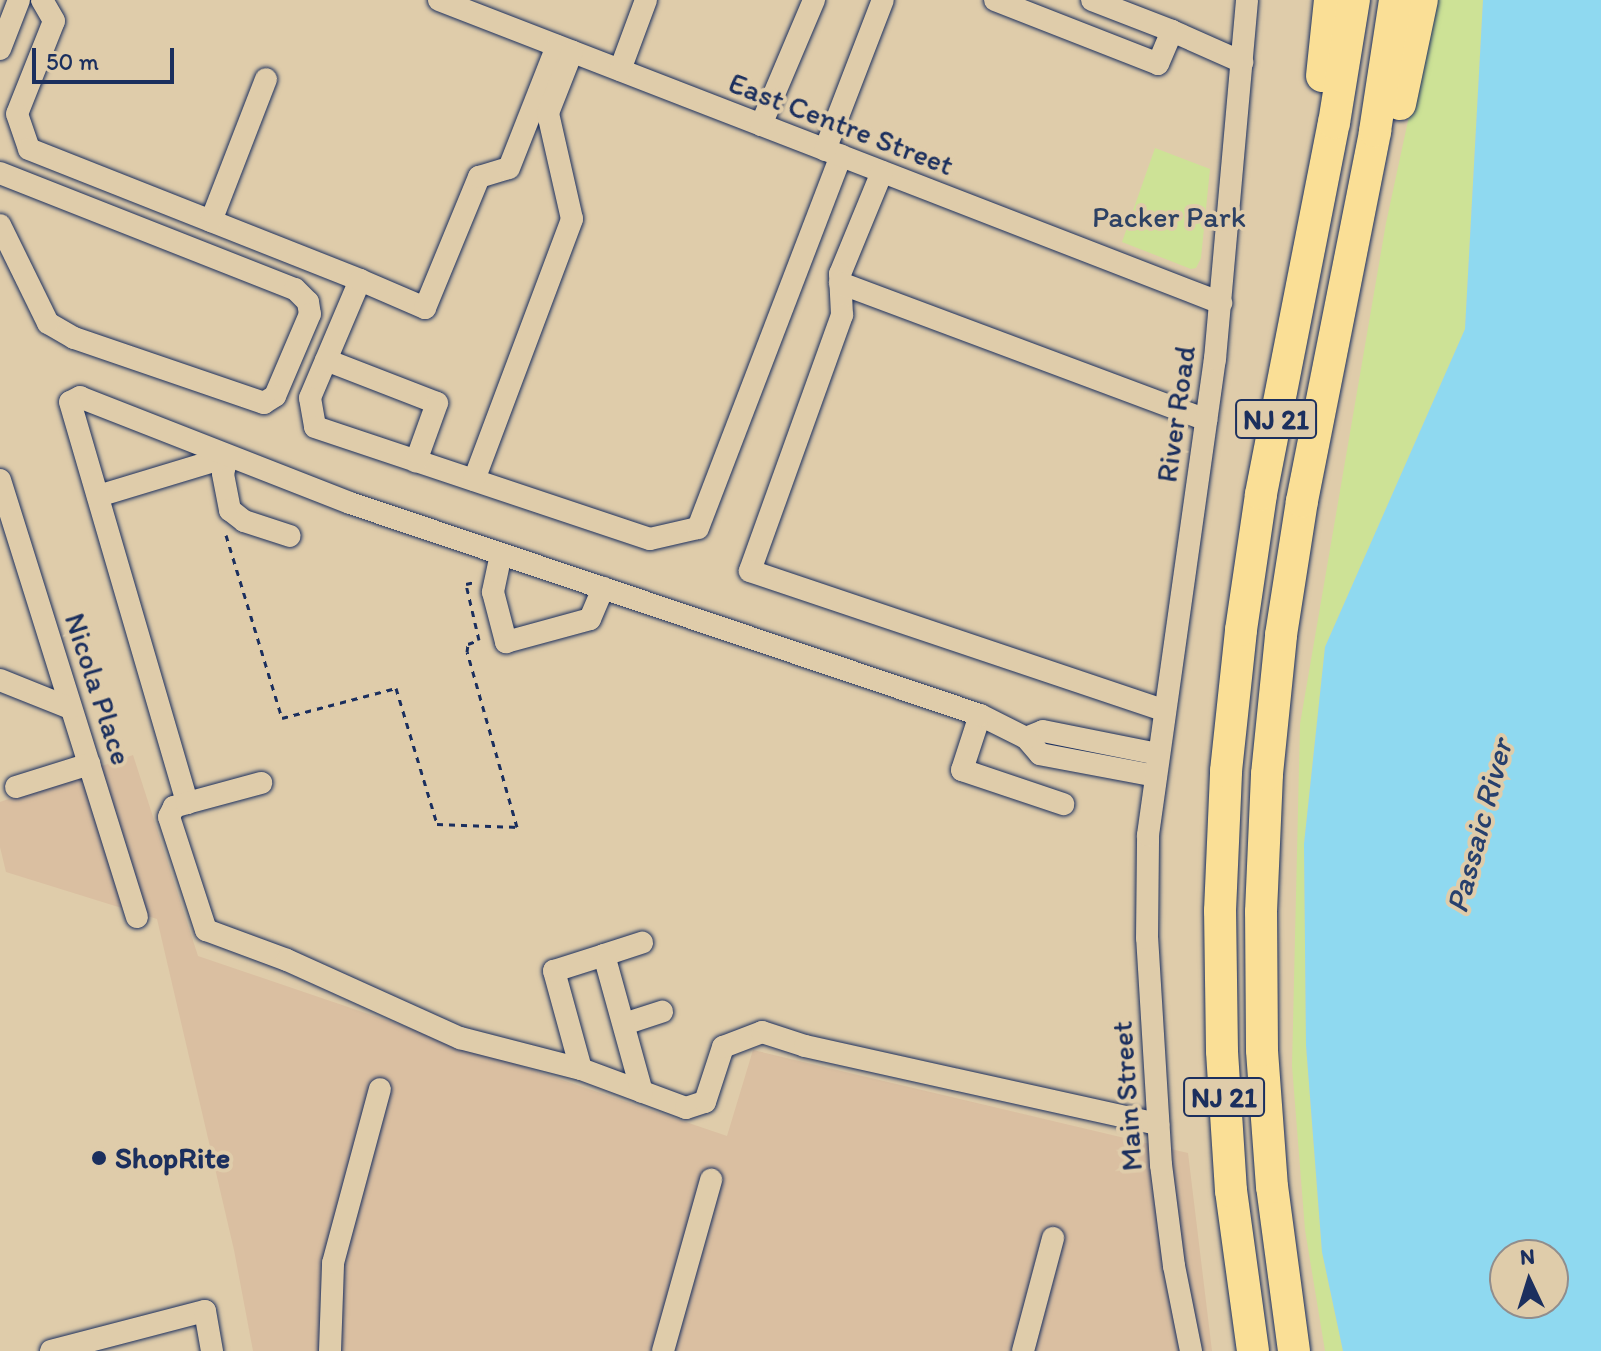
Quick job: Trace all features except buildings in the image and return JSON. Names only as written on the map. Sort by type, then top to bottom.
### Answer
[{"type":"highway","points":[[1275,426],[1330,0]]},
{"type":"highway","name":"NJ 21","points":[[1253,1351],[1227,1135],[1220,911],[1232,701],[1250,563],[1334,123],[1354,0]]},
{"type":"highway","name":"NJ 21","points":[[1294,1351],[1280,1257],[1266,1119],[1260,981],[1263,844],[1273,705],[1291,569],[1395,0]]},
{"type":"highway","points":[[1359,209],[1388,165],[1422,0]]},
{"type":"street","points":[[0,49],[19,0]]},
{"type":"street","points":[[42,0],[54,21],[17,114],[29,149],[425,308],[479,177],[509,168],[565,49]]},
{"type":"street","name":"East Centre Street","points":[[439,0],[1221,303]]},
{"type":"street","points":[[620,70],[646,0]]},
{"type":"street","points":[[761,125],[814,0]]},
{"type":"street","points":[[360,280],[310,398],[315,427],[650,539],[698,528],[833,153],[883,0]]},
{"type":"street","points":[[995,0],[1158,64],[1172,31]]},
{"type":"street","points":[[1092,0],[1242,62]]},
{"type":"street","name":"River Road","points":[[1148,835],[1221,303],[1247,0]]},
{"type":"street","points":[[474,480],[572,219],[548,113],[565,49]]},
{"type":"street","points":[[211,221],[266,79]]},
{"type":"street","points":[[882,172],[840,274],[842,315],[750,571],[1163,710]]},
{"type":"street","points":[[0,173],[295,289],[308,302],[310,314],[275,396],[264,403],[74,338],[48,323],[0,225]]},
{"type":"street","points":[[270,279],[282,249]]},
{"type":"street","points":[[840,283],[1206,420]]},
{"type":"street","points":[[326,360],[437,403],[416,461]]},
{"type":"street","points":[[187,803],[70,402],[73,398],[80,397],[227,457],[501,554],[980,715],[1026,738],[1040,754],[1157,765]]},
{"type":"street","points":[[98,496],[227,457]]},
{"type":"street","points":[[227,457],[223,474],[230,510],[244,521],[290,536]]},
{"type":"street","name":"Nicola Place","points":[[0,480],[6,518],[90,764],[137,917]]},
{"type":"street","points":[[501,554],[493,592],[506,642],[590,619],[603,588]]},
{"type":"street","points":[[0,680],[70,708]]},
{"type":"street","points":[[980,715],[962,770],[1063,804]]},
{"type":"street","points":[[16,787],[90,764]]},
{"type":"street","points":[[261,783],[174,807],[169,817],[206,930],[287,960],[460,1038],[581,1069],[686,1108],[705,1102],[723,1047],[762,1032],[805,1046],[1158,1124]]},
{"type":"street","name":"Main Street","points":[[1148,835],[1147,938],[1158,1124],[1166,1217],[1191,1351]]},
{"type":"street","points":[[581,1069],[554,971],[642,943]]},
{"type":"street","points":[[604,955],[642,1092]]},
{"type":"street","points":[[624,1024],[662,1012]]},
{"type":"street","points":[[330,1351],[333,1263],[380,1089]]},
{"type":"street","points":[[663,1351],[711,1180]]},
{"type":"street","points":[[1023,1351],[1053,1238]]},
{"type":"street","points":[[51,1351],[205,1311],[212,1351]]},
{"type":"path","points":[[223,525],[280,715],[286,717],[396,688],[439,825],[517,825],[467,646],[479,640],[466,584],[495,582]]},
{"type":"shaded area","points":[[133,755],[198,956],[727,1136],[753,1050],[1188,1153],[1212,1351],[253,1351],[234,1250],[157,919],[6,872],[0,847],[0,802]]},
{"type":"green space","points":[[1434,0],[1483,0],[1465,329],[1325,647],[1304,844],[1306,1045],[1322,1252],[1343,1351],[1325,1351],[1305,1230],[1292,1066],[1300,724],[1386,223]]},
{"type":"green space","name":"Packer Park","points":[[1155,148],[1210,169],[1201,258],[1196,268],[1191,269],[1122,242]]},
{"type":"water","name":"Passaic River","points":[[1483,0],[1601,0],[1601,1351],[1343,1351],[1322,1252],[1306,1045],[1304,844],[1325,647],[1465,329]]},
{"type":"place","name":"ShopRite","points":[[99,1158]]}]
